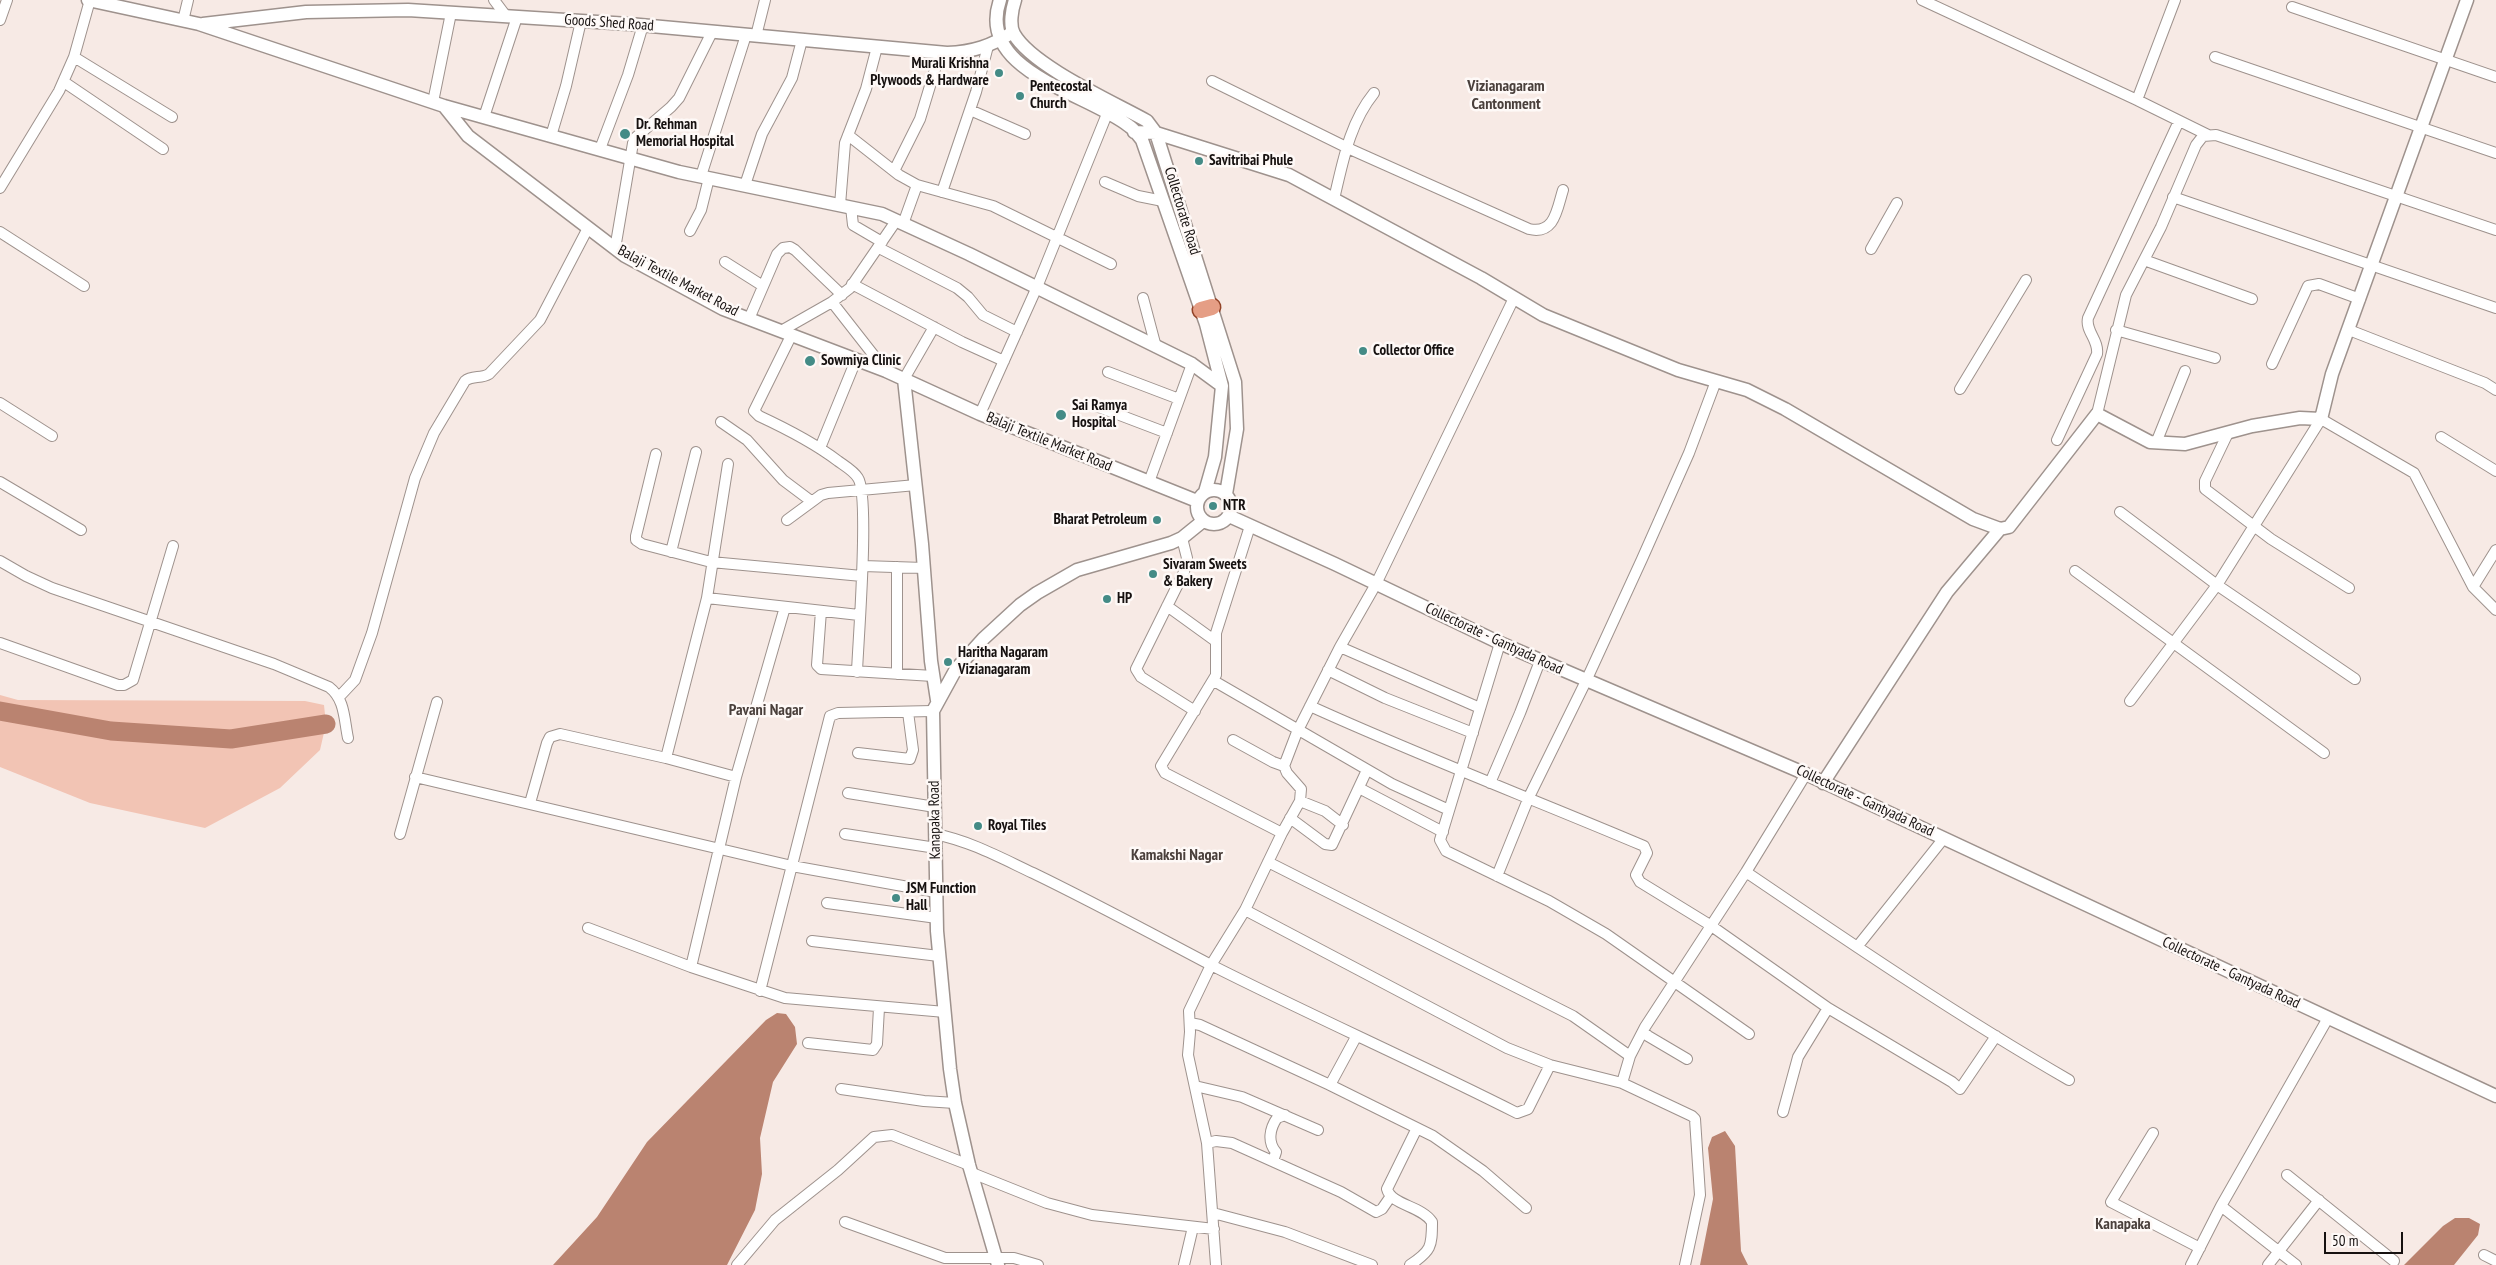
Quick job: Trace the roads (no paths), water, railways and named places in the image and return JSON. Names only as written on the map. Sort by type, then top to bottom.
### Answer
[{"type":"street","points":[[0,20],[7,0]]},
{"type":"street","points":[[0,188],[64,82],[74,56],[89,0]]},
{"type":"street","name":"Goods Shed Road","points":[[89,0],[199,24],[438,104],[600,150],[705,177],[882,214],[1037,287],[1192,364],[1222,386]]},
{"type":"street","points":[[183,20],[188,0]]},
{"type":"street","points":[[484,117],[512,17],[494,0]]},
{"type":"street","points":[[690,231],[701,210],[705,177],[751,35],[765,0]]},
{"type":"street","name":"Collectorate Road","points":[[1000,0],[996,11],[996,31],[1012,57],[1028,70],[1129,126],[1142,140],[1163,201],[1235,382],[1237,429],[1226,494],[1231,505],[1229,516]]},
{"type":"street","points":[[1013,32],[1012,11],[1015,0]]},
{"type":"street","points":[[1922,0],[2208,135],[2216,135],[2496,230]]},
{"type":"street","points":[[2137,100],[2175,0]]},
{"type":"street","points":[[2130,701],[2217,585],[2321,419],[2332,374],[2467,0]]},
{"type":"street","name":"Goods Shed Road","points":[[199,24],[306,12],[410,5],[451,13],[643,25],[940,53],[971,52],[988,46],[1013,32]]},
{"type":"street","points":[[2292,7],[2496,77]]},
{"type":"street","points":[[438,104],[451,13]]},
{"type":"street","points":[[551,136],[566,86],[581,21]]},
{"type":"street","points":[[600,150],[628,75],[643,25]]},
{"type":"street","points":[[615,249],[630,157],[635,138],[672,107],[679,98],[712,32]]},
{"type":"street","name":"Collectorate Road","points":[[1013,32],[1028,52],[1045,64],[1147,121],[1156,133],[1206,308],[1222,386],[1215,457],[1201,496]]},
{"type":"street","points":[[745,185],[762,134],[792,78],[802,40]]},
{"type":"street","points":[[942,192],[970,110],[988,46]]},
{"type":"street","points":[[877,47],[866,89],[848,135],[842,164],[846,206],[851,221],[856,228],[880,245],[957,288],[968,296],[983,315],[1017,332]]},
{"type":"street","points":[[894,171],[920,119],[940,53]]},
{"type":"street","points":[[74,56],[172,117]]},
{"type":"street","points":[[2215,57],[2496,153]]},
{"type":"street","points":[[1212,81],[1346,148],[1538,230],[1544,230],[1550,224],[1563,190]]},
{"type":"street","points":[[64,82],[163,148]]},
{"type":"street","points":[[1334,199],[1346,148],[1360,112],[1374,93]]},
{"type":"street","name":"Balaji Textile Market Road","points":[[438,104],[468,136],[615,249],[722,309],[886,371],[980,414],[1149,482],[1201,496]]},
{"type":"street","points":[[970,110],[1025,134]]},
{"type":"street","points":[[980,414],[1037,287],[1107,114]]},
{"type":"street","points":[[2057,440],[2097,354],[2097,343],[2089,328],[2088,318],[2179,121]]},
{"type":"street","points":[[1134,132],[1156,133],[1289,175],[1543,315],[1678,370],[1747,390],[1785,409],[1973,519],[2000,529]]},
{"type":"street","points":[[848,135],[894,171],[917,185],[993,206],[1111,264]]},
{"type":"street","points":[[1823,782],[1947,592],[2000,529],[2009,526],[2096,414],[2126,295],[2199,140],[2208,135]]},
{"type":"street","points":[[1104,182],[1138,196],[1163,201]]},
{"type":"street","points":[[857,672],[862,571],[862,489],[858,477],[800,435],[759,416],[754,411],[786,333],[842,295],[852,284],[880,245],[900,222],[917,185]]},
{"type":"street","points":[[2173,197],[2496,308]]},
{"type":"street","points":[[1871,249],[1897,204]]},
{"type":"street","points":[[339,697],[354,680],[372,633],[414,478],[434,433],[465,381],[469,378],[484,377],[488,374],[540,320],[588,228]]},
{"type":"street","points":[[0,232],[84,286]]},
{"type":"street","points":[[748,319],[783,248],[790,247],[809,262],[842,295]]},
{"type":"street","points":[[2144,260],[2252,299]]},
{"type":"street","points":[[725,262],[763,286]]},
{"type":"street","points":[[1960,389],[2026,280]]},
{"type":"street","points":[[852,284],[934,328],[1004,360]]},
{"type":"street","points":[[2272,364],[2308,286],[2319,284],[2360,299]]},
{"type":"street","points":[[1144,298],[1156,347]]},
{"type":"street","points":[[1216,1265],[1206,1143],[1188,1055],[1191,1005],[1211,964],[1245,910],[1282,833],[1300,801],[1301,789],[1287,773],[1284,766],[1298,732],[1340,647],[1376,584],[1514,298]]},
{"type":"street","points":[[832,302],[866,343],[886,371]]},
{"type":"street","points":[[904,379],[934,328]]},
{"type":"street","points":[[2116,330],[2215,358]]},
{"type":"street","points":[[2349,330],[2477,380],[2496,390]]},
{"type":"street","points":[[820,448],[856,360]]},
{"type":"street","points":[[1149,482],[1192,364]]},
{"type":"street","points":[[2156,443],[2185,371]]},
{"type":"street","points":[[1108,372],[1179,399]]},
{"type":"street","name":"Kanapaka Road","points":[[904,379],[916,485],[933,676],[935,710],[933,733],[936,892],[945,1012],[955,1102],[971,1169],[997,1261]]},
{"type":"street","points":[[1496,876],[1529,797],[1586,681],[1688,453],[1716,382]]},
{"type":"street","points":[[0,403],[52,436]]},
{"type":"street","points":[[1096,406],[1167,433]]},
{"type":"street","points":[[2096,414],[2150,442],[2185,444],[2252,426],[2300,418],[2321,419],[2414,473],[2474,587],[2496,610]]},
{"type":"street","points":[[721,422],[747,440],[783,480],[811,501]]},
{"type":"street","points":[[2228,433],[2205,481],[2204,489],[2254,526],[2349,588]]},
{"type":"street","points":[[2441,437],[2496,471]]},
{"type":"street","points":[[670,552],[696,452]]},
{"type":"street","points":[[656,454],[636,540],[642,544],[711,562],[862,571],[897,567],[924,568]]},
{"type":"street","points":[[1215,457],[1233,457]]},
{"type":"street","points":[[666,758],[707,598],[711,562],[728,464]]},
{"type":"street","points":[[0,482],[81,530]]},
{"type":"street","points":[[787,520],[811,501],[828,492],[916,485]]},
{"type":"street","points":[[1226,494],[1216,490],[1201,496],[1197,512],[1203,521],[1208,524],[1220,524],[1229,516]]},
{"type":"street","points":[[2120,512],[2217,585],[2355,679]]},
{"type":"street","name":"Collectorate - Gantyada Road","points":[[1229,516],[1500,644],[1806,774],[2496,1096]]},
{"type":"street","points":[[760,991],[830,716],[838,713],[935,710],[956,669],[983,639],[1037,592],[1077,570],[1136,555],[1182,538],[1203,521]]},
{"type":"street","points":[[1250,526],[1214,640],[1217,668],[1214,681],[1162,761],[1162,770],[1282,833]]},
{"type":"street","points":[[1182,538],[1186,565],[1138,663],[1137,674],[1195,711]]},
{"type":"street","points":[[0,643],[118,685],[124,685],[133,680],[173,546]]},
{"type":"street","points":[[2474,587],[2496,550]]},
{"type":"street","points":[[0,560],[26,576],[52,588],[274,664],[329,686],[339,697],[348,738]]},
{"type":"street","points":[[897,567],[897,674]]},
{"type":"street","points":[[2075,570],[2324,753]]},
{"type":"street","points":[[707,598],[859,615]]},
{"type":"street","points":[[1167,606],[1214,640]]},
{"type":"street","points":[[691,967],[736,776],[785,607]]},
{"type":"street","points":[[821,612],[819,667],[825,671],[933,676]]},
{"type":"street","points":[[1500,644],[1443,832],[1441,843],[1446,851],[1549,901],[1590,924],[1749,1034]]},
{"type":"street","points":[[1340,647],[1480,708]]},
{"type":"street","points":[[1490,783],[1540,661]]},
{"type":"street","points":[[1328,670],[1385,698],[1472,733]]},
{"type":"street","points":[[1214,681],[1298,732],[1392,784],[1449,810]]},
{"type":"street","points":[[400,834],[437,702]]},
{"type":"street","points":[[1310,706],[1461,772],[1529,797],[1644,846],[1647,852],[1636,875],[1638,880],[1710,925],[1828,1008],[1952,1082],[1960,1089],[1996,1036]]},
{"type":"street","points":[[858,753],[910,759],[913,750],[908,712]]},
{"type":"street","points":[[530,803],[547,743],[554,734],[666,758],[736,776]]},
{"type":"street","points":[[1233,740],[1284,766]]},
{"type":"street","points":[[1290,818],[1328,845],[1335,843],[1367,770]]},
{"type":"street","points":[[1622,1083],[1630,1056],[1643,1031],[1746,872],[1806,774]]},
{"type":"street","points":[[415,776],[719,846],[792,866],[936,892]]},
{"type":"street","points":[[1360,788],[1443,832]]},
{"type":"street","points":[[848,793],[935,807]]},
{"type":"street","points":[[1300,801],[1325,811],[1343,825]]},
{"type":"street","points":[[846,834],[936,848]]},
{"type":"street","points":[[935,834],[955,838],[979,848],[1094,903],[1356,1037],[1517,1113],[1528,1109],[1550,1065]]},
{"type":"street","points":[[1857,947],[1944,838]]},
{"type":"street","points":[[1268,862],[1573,1016],[1630,1056]]},
{"type":"street","points":[[1746,872],[1857,947],[1996,1036],[2069,1080]]},
{"type":"street","points":[[827,902],[937,918]]},
{"type":"street","points":[[1245,910],[1507,1048],[1550,1065],[1622,1083],[1695,1119],[1700,1195],[1685,1265]]},
{"type":"street","points":[[588,928],[760,991],[798,1001],[945,1012]]},
{"type":"street","points":[[812,941],[940,956]]},
{"type":"street","points":[[808,1043],[873,1050],[877,1044],[879,1008]]},
{"type":"street","points":[[1783,1112],[1798,1057],[1828,1008]]},
{"type":"street","points":[[2191,1265],[2221,1206],[2328,1018]]},
{"type":"street","points":[[1190,1023],[1200,1025],[1330,1085],[1433,1136],[1483,1171],[1526,1208]]},
{"type":"street","points":[[1643,1031],[1648,1036],[1687,1059]]},
{"type":"street","points":[[1330,1085],[1356,1037]]},
{"type":"street","points":[[1194,1086],[1242,1097],[1318,1130]]},
{"type":"street","points":[[841,1090],[924,1102],[955,1102]]},
{"type":"street","points":[[1273,1161],[1276,1152],[1272,1147],[1270,1134],[1277,1118],[1285,1115]]},
{"type":"street","points":[[1410,1265],[1428,1252],[1432,1240],[1432,1222],[1422,1212],[1391,1196],[1388,1188],[1417,1128]]},
{"type":"street","points":[[2153,1133],[2111,1202],[2200,1248]]},
{"type":"street","points":[[737,1265],[775,1220],[838,1170],[874,1136],[892,1135],[1047,1202],[1092,1215],[1214,1229]]},
{"type":"street","points":[[1206,1143],[1216,1141],[1232,1143],[1341,1192],[1376,1212],[1382,1209],[1391,1196]]},
{"type":"street","points":[[2287,1175],[2394,1260]]},
{"type":"street","points":[[2268,1265],[2319,1200]]},
{"type":"street","points":[[2221,1206],[2296,1265]]},
{"type":"street","points":[[1213,1213],[1285,1232],[1372,1265]]},
{"type":"street","points":[[845,1222],[945,1258],[997,1261],[1014,1258],[1038,1265]]},
{"type":"street","points":[[1184,1265],[1193,1227]]},
{"type":"street","points":[[2484,1255],[2496,1262]]},
{"type":"waterway","points":[[0,711],[111,731],[231,739],[326,724]]},
{"type":"place","name":"Murali Krishna Plywoods & Hardware","points":[[999,73]]},
{"type":"place","name":"Pentecostal Church","points":[[1020,96]]},
{"type":"place","name":"Dr. Rehman Memorial Hospital","points":[[625,134]]},
{"type":"place","name":"Savitribai Phule","points":[[1199,161]]},
{"type":"place","name":"Collector Office","points":[[1363,351]]},
{"type":"place","name":"Sowmiya Clinic","points":[[810,361]]},
{"type":"place","name":"Sai Ramya Hospital","points":[[1061,415]]},
{"type":"place","name":"NTR","points":[[1213,506]]},
{"type":"place","name":"Bharat Petroleum","points":[[1157,520]]},
{"type":"place","name":"Sivaram Sweets & Bakery","points":[[1153,574]]},
{"type":"place","name":"HP","points":[[1107,599]]},
{"type":"place","name":"Haritha Nagaram Vizianagaram","points":[[948,662]]},
{"type":"place","name":"Royal Tiles","points":[[978,826]]},
{"type":"place","name":"JSM Function Hall","points":[[896,898]]},
{"type":"district","name":"Vizianagaram Cantonment","points":[[1506,95]]},
{"type":"district","name":"Pavani Nagar","points":[[766,710]]},
{"type":"district","name":"Kamakshi Nagar","points":[[1177,855]]},
{"type":"district","name":"Kanapaka","points":[[2123,1224]]}]
